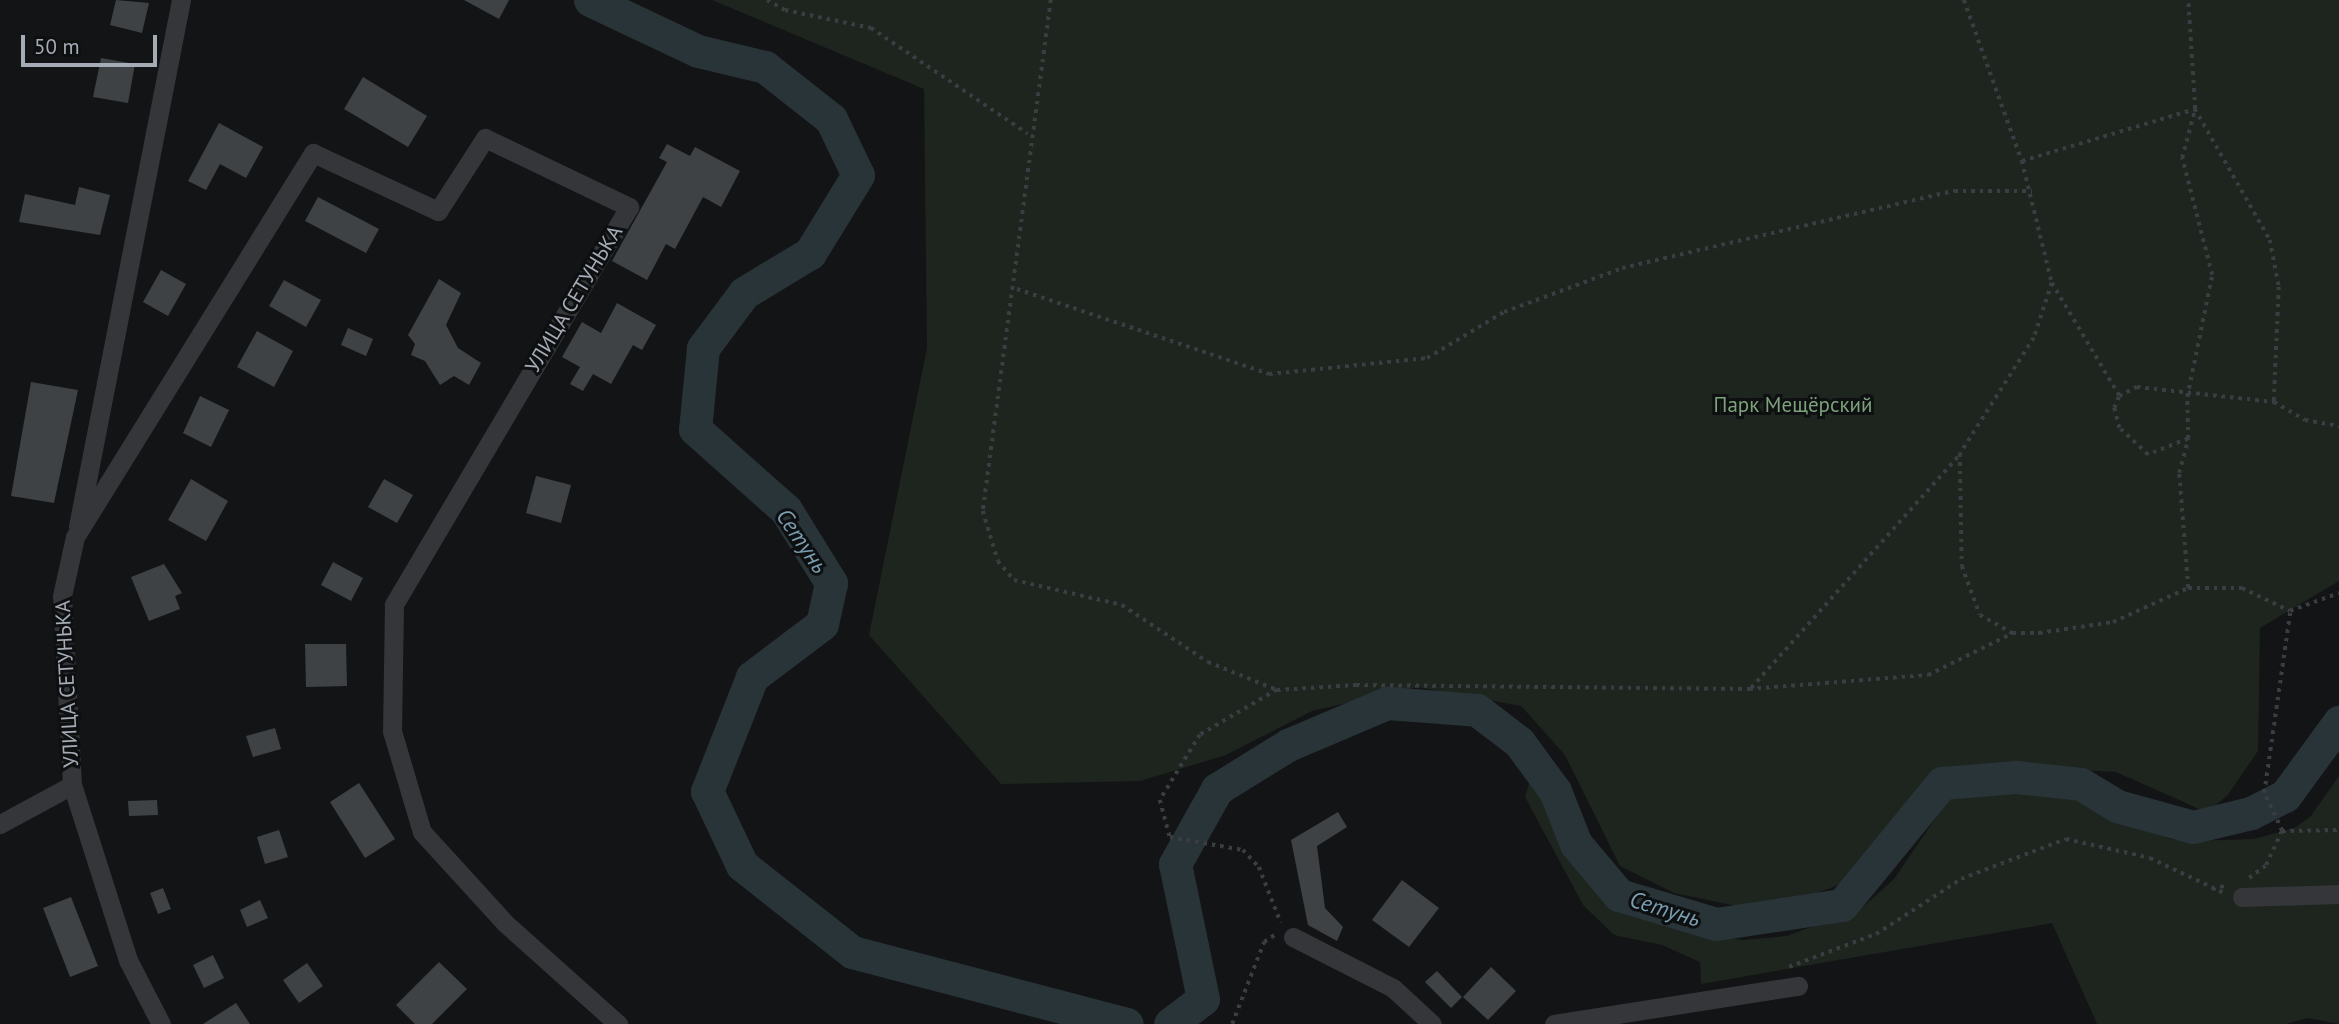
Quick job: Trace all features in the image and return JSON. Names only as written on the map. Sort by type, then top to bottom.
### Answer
[{"type":"street","points":[[75,537],[181,0]]},
{"type":"street","name":"УЛИЦА СЕТУНЬКА","points":[[161,1024],[128,960],[72,785],[62,596],[75,537],[313,153],[438,211],[485,138],[629,207],[394,605],[393,731],[422,832],[505,923],[618,1024]]},
{"type":"street","points":[[0,824],[72,785]]},
{"type":"street","points":[[2242,897],[2339,894]]},
{"type":"street","points":[[1293,937],[1393,988],[1432,1024]]},
{"type":"street","points":[[1554,1024],[1798,986]]},
{"type":"path","points":[[767,0],[786,10],[871,28],[1028,134]]},
{"type":"path","points":[[1051,0],[1046,71],[1028,134],[1017,289],[983,511],[998,561],[1014,580],[1122,605],[1208,662],[1277,690],[1356,685],[1749,690],[1928,675],[2013,633],[2113,622],[2188,589],[2242,589],[2290,611],[2339,593]]},
{"type":"path","points":[[1964,0],[2032,191],[2052,283],[2119,396],[2119,428],[2148,455],[2188,439]]},
{"type":"path","points":[[2188,589],[2179,473],[2188,439],[2187,397],[2212,275],[2182,158],[2195,109],[2189,0]]},
{"type":"path","points":[[2022,161],[2195,109]]},
{"type":"path","points":[[2195,109],[2270,240],[2279,287],[2274,402]]},
{"type":"path","points":[[1017,289],[1256,370],[1282,373],[1427,358],[1504,312],[1622,268],[1954,191],[2032,191]]},
{"type":"path","points":[[1749,690],[1960,454],[2034,338],[2052,283]]},
{"type":"path","points":[[2119,396],[2137,387],[2187,397],[2274,402],[2305,420],[2339,426]]},
{"type":"path","points":[[1960,454],[1969,593],[1980,615],[2013,633]]},
{"type":"path","points":[[2290,611],[2278,668],[2269,776],[2264,793],[2273,821],[2282,831],[2339,830]]},
{"type":"path","points":[[1232,1024],[1264,942],[1283,928],[1259,867],[1243,850],[1170,837],[1160,800],[1200,734],[1277,690]]},
{"type":"path","points":[[2210,890],[2247,879],[2266,865],[2282,831]]},
{"type":"path","points":[[1779,971],[1877,934],[1961,879],[2066,839],[2150,858],[2210,890],[2242,897]]},
{"type":"green space","name":"Парк Мещёрский","points":[[712,0],[2339,0],[2339,581],[2260,628],[2258,751],[2227,796],[2206,812],[2116,772],[1978,765],[1914,795],[1840,884],[1790,904],[1737,906],[1674,893],[1620,866],[1565,755],[1521,706],[1417,687],[1312,711],[1226,755],[1140,781],[1001,784],[869,635],[927,348],[924,89]]},
{"type":"green space","points":[[2339,776],[2339,1024],[2308,1018],[2286,1024],[2097,1024],[2052,923],[1701,984],[1700,962],[1662,945],[1614,935],[1583,905],[1525,797],[1531,777],[1612,898],[1701,934],[1743,940],[1787,936],[1863,907],[1894,879],[1950,797],[1969,787],[2054,785],[2170,839],[2191,841],[2254,839],[2294,828],[2310,817]]},
{"type":"building","points":[[116,0],[149,3],[142,33],[110,25]]},
{"type":"building","points":[[464,0],[509,0],[499,19]]},
{"type":"building","points":[[101,58],[135,64],[128,103],[93,97]]},
{"type":"building","points":[[363,77],[427,116],[408,147],[344,109]]},
{"type":"building","points":[[219,123],[263,147],[246,178],[220,164],[206,190],[188,181]]},
{"type":"building","points":[[667,144],[690,156],[695,147],[740,171],[721,207],[703,197],[675,249],[666,244],[647,280],[612,261],[667,162],[659,158]]},
{"type":"building","points":[[79,187],[110,195],[100,235],[19,222],[25,194],[75,205]]},
{"type":"building","points":[[318,197],[379,229],[366,253],[305,221]]},
{"type":"building","points":[[161,270],[186,284],[168,316],[143,302]]},
{"type":"building","points":[[439,279],[461,293],[446,325],[458,348],[481,363],[469,385],[454,376],[440,385],[425,361],[411,355],[415,344],[408,335]]},
{"type":"building","points":[[284,280],[321,300],[306,327],[269,306]]},
{"type":"building","points":[[617,303],[656,325],[642,350],[633,345],[611,384],[593,374],[583,391],[570,384],[580,367],[562,357],[582,322],[601,333]]},
{"type":"building","points":[[348,328],[373,339],[366,356],[341,345]]},
{"type":"building","points":[[257,331],[293,351],[274,387],[237,367]]},
{"type":"building","points":[[31,382],[78,390],[54,503],[11,496]]},
{"type":"building","points":[[200,396],[229,410],[211,447],[183,433]]},
{"type":"building","points":[[536,476],[571,485],[561,523],[526,513]]},
{"type":"building","points":[[191,479],[228,501],[206,541],[168,520]]},
{"type":"building","points":[[384,479],[413,495],[397,523],[368,507]]},
{"type":"building","points":[[333,562],[363,578],[351,601],[321,585]]},
{"type":"building","points":[[164,564],[182,593],[175,596],[180,609],[149,621],[131,577]]},
{"type":"building","points":[[305,644],[346,644],[347,686],[306,687]]},
{"type":"building","points":[[275,728],[281,749],[253,757],[246,736]]},
{"type":"building","points":[[359,783],[395,839],[365,858],[330,802]]},
{"type":"building","points":[[157,800],[158,815],[129,816],[128,801]]},
{"type":"building","points":[[1338,812],[1347,827],[1317,846],[1325,908],[1343,927],[1337,941],[1308,925],[1291,840]]},
{"type":"building","points":[[279,830],[288,857],[265,864],[257,837]]},
{"type":"building","points":[[1402,880],[1439,908],[1409,947],[1372,920]]},
{"type":"building","points":[[163,888],[171,909],[158,914],[150,893]]},
{"type":"building","points":[[71,897],[98,966],[70,977],[43,908]]},
{"type":"building","points":[[260,900],[268,918],[247,927],[240,910]]},
{"type":"building","points":[[213,955],[224,978],[204,988],[193,965]]},
{"type":"building","points":[[439,962],[467,989],[432,1024],[415,1024],[396,1005]]},
{"type":"building","points":[[307,963],[323,986],[299,1003],[283,980]]},
{"type":"building","points":[[1491,967],[1516,991],[1488,1020],[1463,997]]},
{"type":"building","points":[[1437,971],[1462,997],[1451,1008],[1425,982]]},
{"type":"building","points":[[236,1003],[250,1024],[203,1024]]},
{"type":"waterway","name":"Сетунь","points":[[590,0],[698,51],[765,67],[831,119],[858,175],[810,253],[744,293],[703,348],[695,429],[786,510],[831,583],[822,624],[752,677],[707,791],[742,865],[852,952],[1127,1024]]},
{"type":"waterway","name":"Сетунь","points":[[1170,1024],[1203,999],[1175,864],[1217,789],[1288,745],[1387,703],[1477,710],[1519,742],[1555,791],[1576,844],[1619,895],[1716,924],[1842,905],[1942,783],[2016,777],[2081,784],[2117,806],[2193,827],[2251,813],[2285,796],[2339,722]]}]
